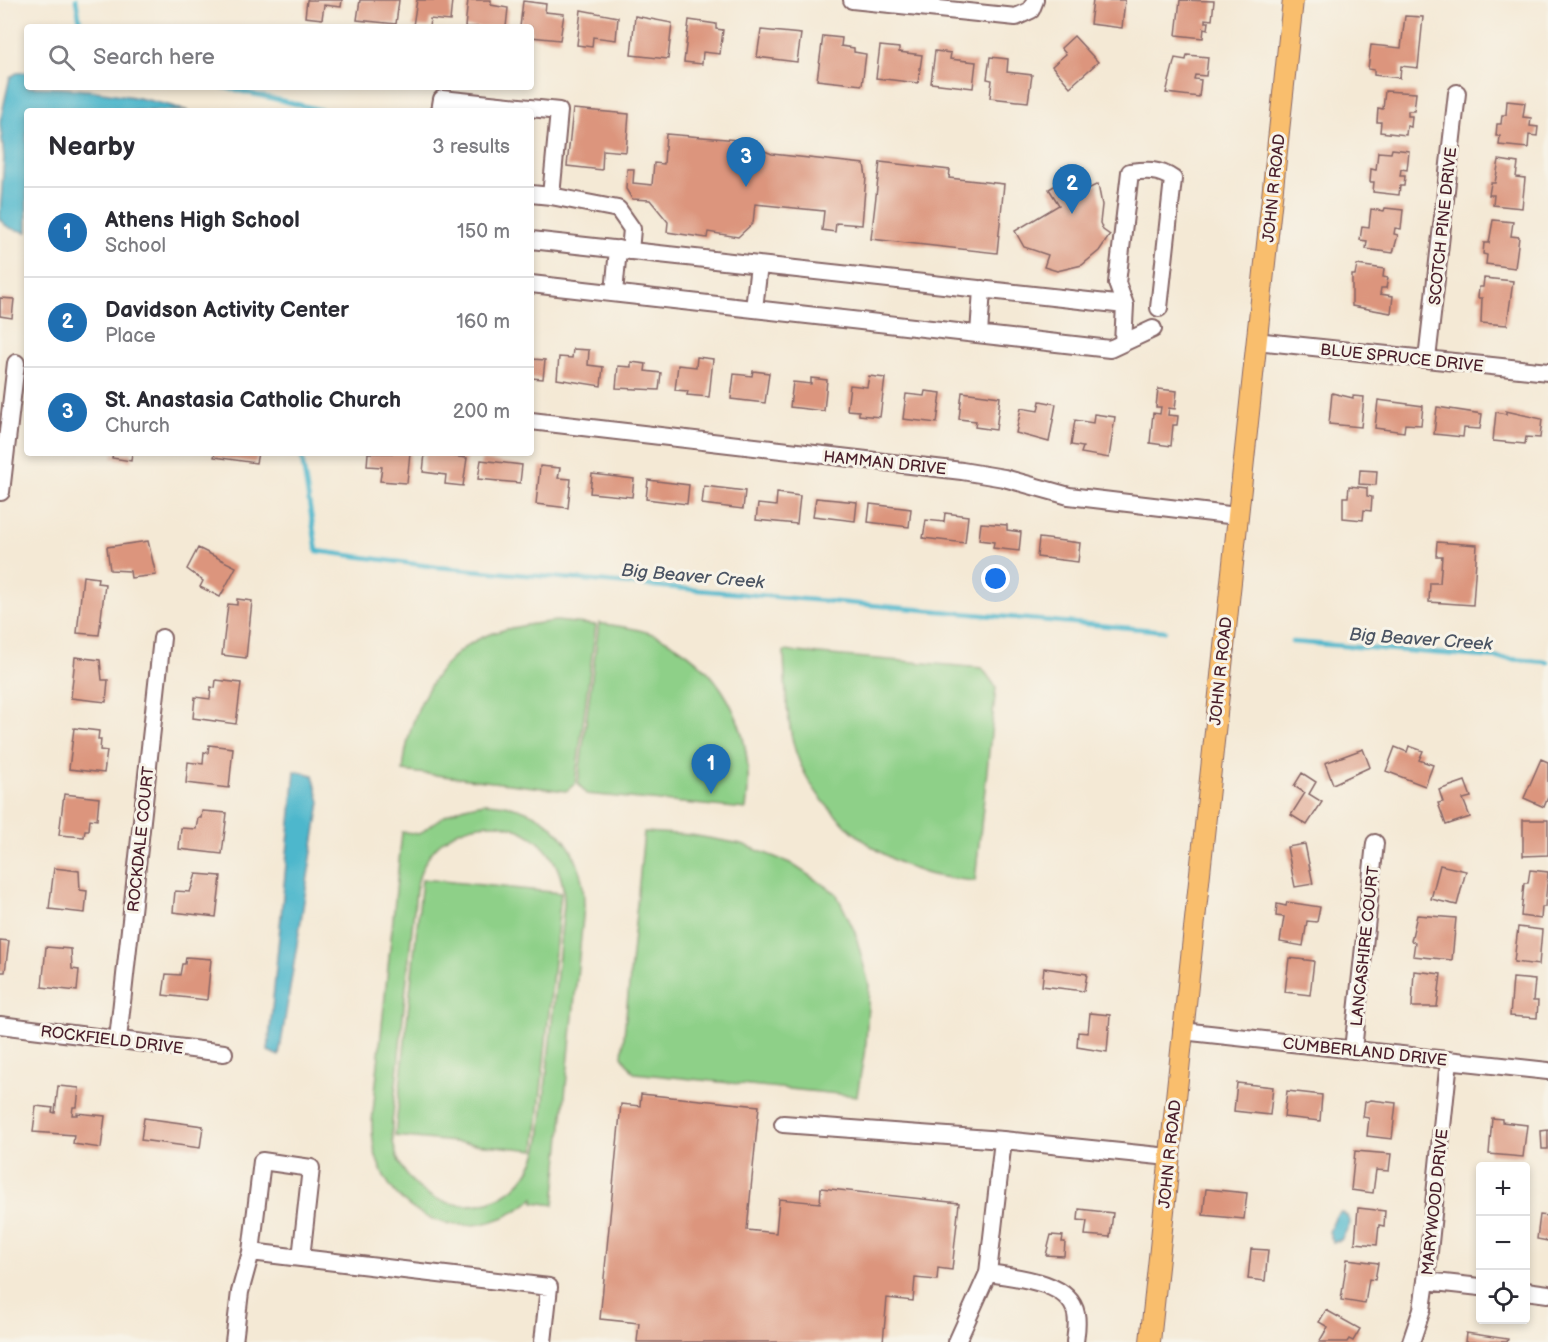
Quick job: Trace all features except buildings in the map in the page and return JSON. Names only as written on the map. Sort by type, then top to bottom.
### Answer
[{"type":"main road","name":"JOHN R ROAD","points":[[1150,1342],[1293,0]]},
{"type":"street","points":[[852,0],[1001,17],[1025,14],[1035,1]]},
{"type":"street","name":"SCOTCH PINE DRIVE","points":[[1427,360],[1457,93]]},
{"type":"street","points":[[440,108],[442,99],[530,108]]},
{"type":"street","points":[[534,108],[559,111],[551,196]]},
{"type":"street","points":[[1123,344],[1125,305],[1117,283],[1130,172],[1162,172],[1173,179],[1159,308]]},
{"type":"street","points":[[534,194],[618,208],[632,229],[624,250],[614,293]]},
{"type":"street","points":[[534,240],[1125,305]]},
{"type":"street","points":[[754,309],[759,265]]},
{"type":"street","points":[[534,284],[1110,349],[1154,329]]},
{"type":"street","points":[[979,334],[982,289]]},
{"type":"street","name":"BLUE SPRUCE DRIVE","points":[[1256,341],[1548,372]]},
{"type":"street","points":[[1,492],[14,363]]},
{"type":"street","name":"HAMMAN DRIVE","points":[[534,421],[962,471],[1004,478],[1069,496],[1237,516]]},
{"type":"street","name":"ROCKDALE COURT","points":[[118,1040],[162,638]]},
{"type":"street","name":"LANCASHIRE COURT","points":[[1353,1050],[1375,843]]},
{"type":"street","name":"ROCKFIELD DRIVE","points":[[0,1025],[224,1053]]},
{"type":"street","name":"CUMBERLAND DRIVE","points":[[1182,1031],[1548,1071]]},
{"type":"street","name":"MARYWOOD DRIVE","points":[[1411,1342],[1422,1309],[1426,1281],[1449,1060]]},
{"type":"street","points":[[783,1124],[1003,1140],[1169,1157]]},
{"type":"street","points":[[957,1342],[988,1273],[1003,1140]]},
{"type":"street","points":[[234,1342],[240,1292],[252,1252],[262,1161],[311,1168],[301,1258]]},
{"type":"street","points":[[252,1252],[549,1287],[543,1342]]},
{"type":"street","points":[[988,1273],[1046,1286],[1065,1297],[1076,1313],[1075,1342]]},
{"type":"street","points":[[1426,1281],[1476,1287]]},
{"type":"street","points":[[1530,1292],[1548,1294]]},
{"type":"green space","points":[[556,621],[596,625],[575,784],[566,791],[403,771],[410,731],[417,711],[437,675],[451,659],[466,646],[485,636],[511,628]]},
{"type":"green space","points":[[599,623],[658,636],[688,654],[707,671],[722,690],[734,711],[742,734],[747,758],[746,809],[586,794],[578,783]]},
{"type":"green space","points":[[784,651],[982,668],[996,687],[975,881],[931,875],[904,865],[862,839],[826,805],[800,764],[793,742],[787,708]]},
{"type":"green space","points":[[485,803],[527,811],[544,820],[558,832],[578,865],[583,885],[584,907],[554,1205],[534,1202],[534,1198],[507,1216],[479,1224],[452,1224],[426,1217],[404,1202],[387,1181],[376,1154],[372,1122],[402,832],[420,834],[450,813]],"holes":[[[498,824],[513,828],[538,841],[547,851],[555,862],[563,889],[564,905],[540,1139],[529,1170],[509,1191],[485,1203],[459,1205],[433,1197],[412,1181],[397,1157],[392,1124],[416,890],[426,862],[443,840],[455,833],[482,825]]]},
{"type":"green space","points":[[644,832],[691,835],[742,844],[790,863],[836,893],[855,932],[869,985],[866,1043],[857,1096],[634,1073],[622,1056]]},
{"type":"green space","points":[[422,879],[561,893],[535,1150],[395,1136]]},
{"type":"water","points":[[24,72],[24,90],[84,90],[148,100],[177,108],[24,108],[24,232],[15,230],[4,225],[0,218],[4,158],[0,122],[10,77]]},
{"type":"water","points":[[295,771],[313,775],[320,802],[279,1056],[268,1051]]},
{"type":"water","points":[[1341,1212],[1347,1216],[1350,1224],[1341,1240],[1333,1242],[1329,1232],[1336,1216]]},
{"type":"waterway","name":"Big Beaver Creek","points":[[76,0],[80,24]]},
{"type":"waterway","name":"Big Beaver Creek","points":[[236,90],[313,108]]},
{"type":"waterway","name":"Big Beaver Creek","points":[[301,456],[317,551],[437,567],[1165,631]]},
{"type":"waterway","name":"Big Beaver Creek","points":[[1292,642],[1548,662]]},
{"type":"place","name":"St. Anastasia Catholic Church","points":[[746,187]]},
{"type":"place","name":"Davidson Activity Center","points":[[1072,214]]},
{"type":"place","name":"Athens High School","points":[[711,794]]}]
